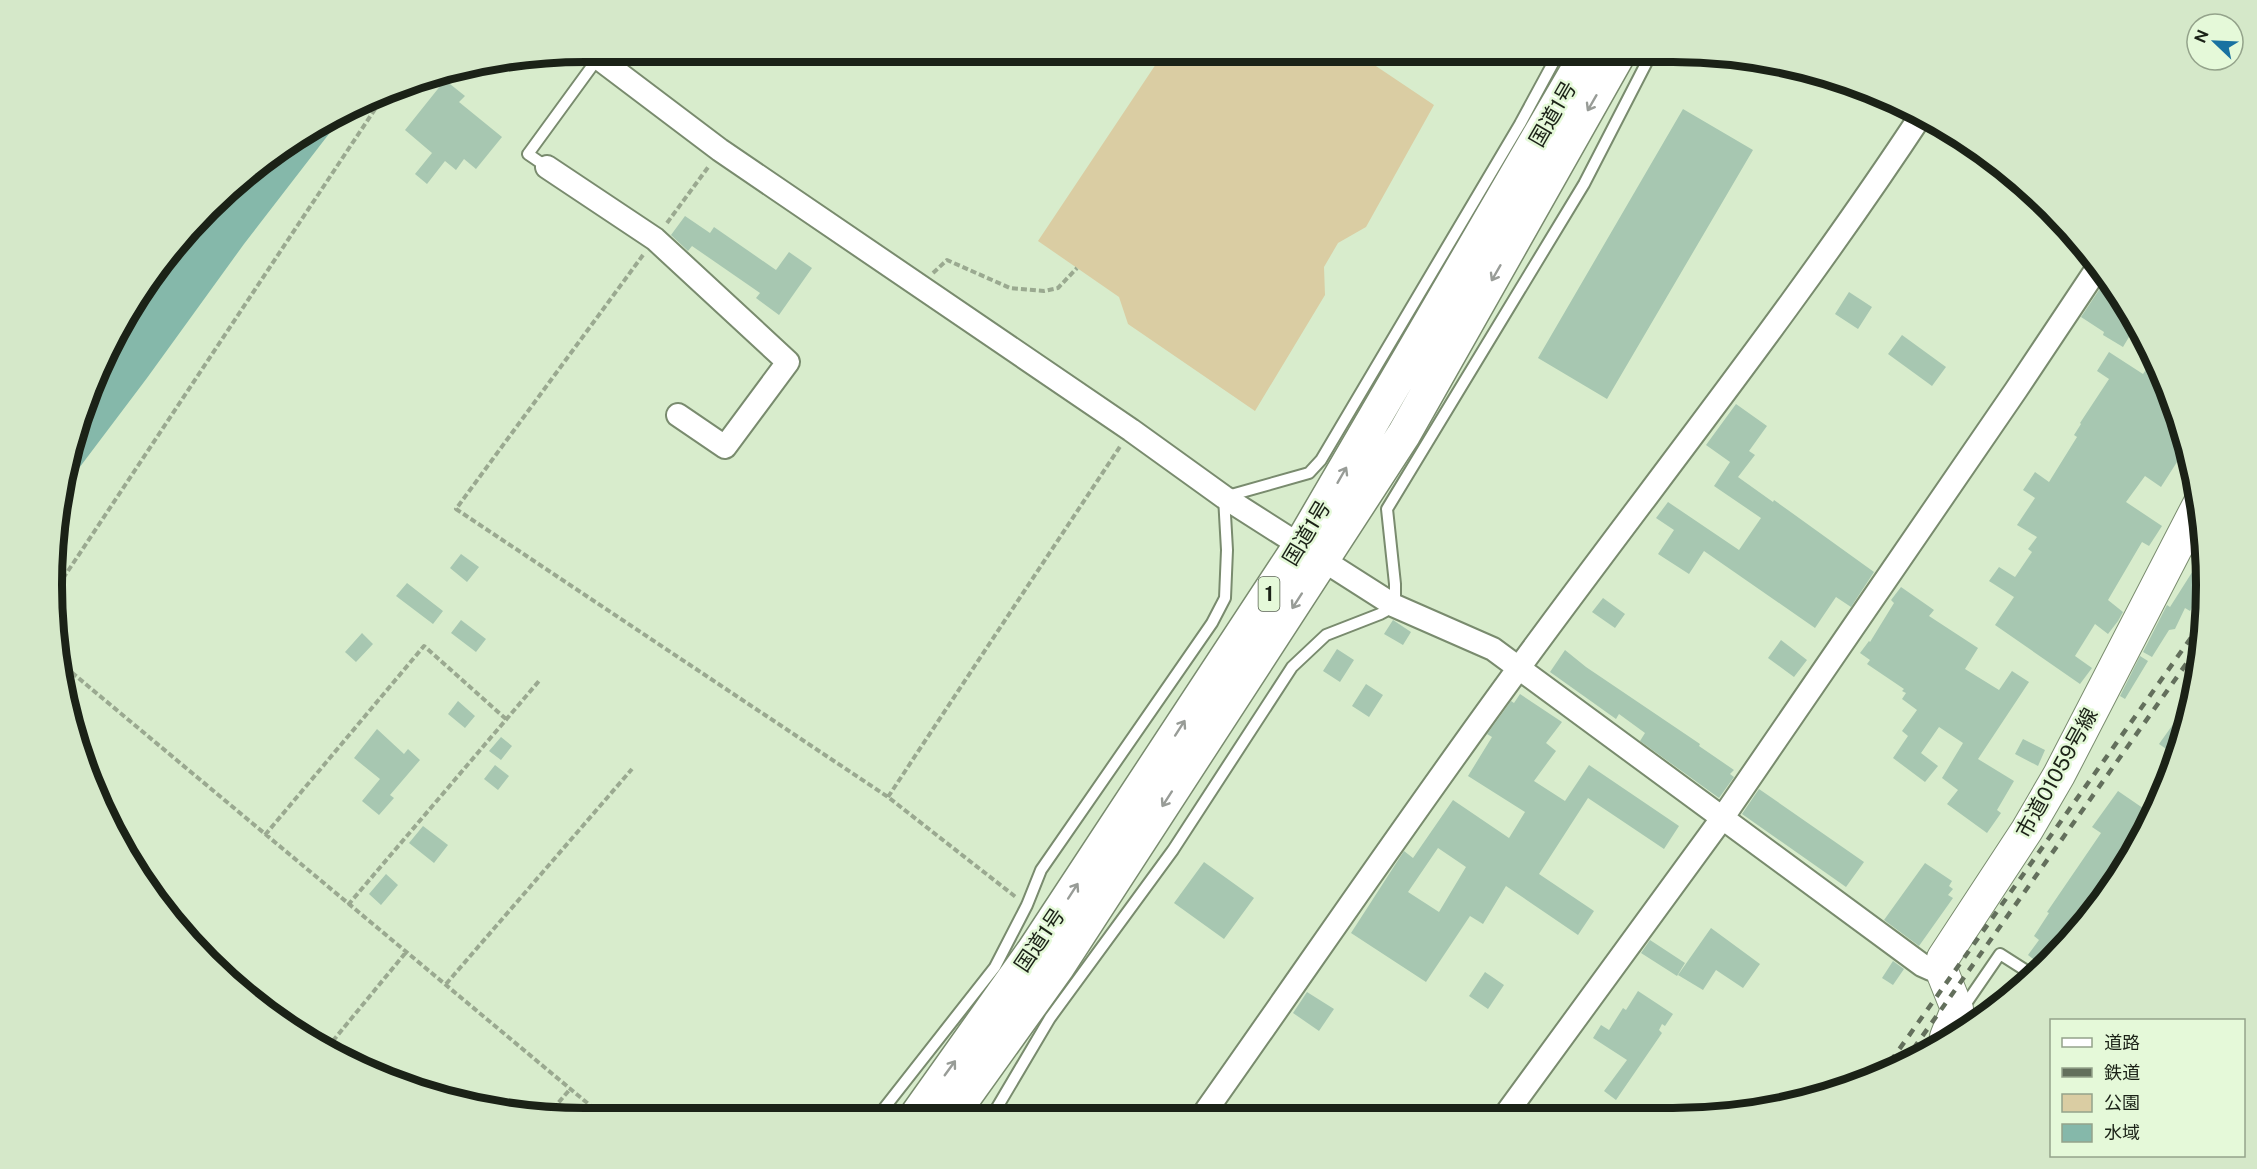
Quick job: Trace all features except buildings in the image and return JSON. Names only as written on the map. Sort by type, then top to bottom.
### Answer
[{"type":"highway","name":"国道1号","points":[[957,1108],[1057,968],[1313,553],[1583,62]]},
{"type":"highway","name":"国道1号","points":[[922,1108],[1313,553],[1404,434],[1614,62]]},
{"type":"street","points":[[603,62],[720,150],[1131,430],[1224,497],[1395,606],[1493,649],[1922,965],[1930,969],[1941,969],[1957,1009],[1950,1027]]},
{"type":"street","points":[[1208,1108],[1519,668],[1795,297],[1917,122]]},
{"type":"street","points":[[547,167],[655,239],[788,362],[725,447],[678,415]]},
{"type":"street","points":[[1510,1108],[1723,817],[2093,274]]},
{"type":"street","name":"市道01059号線","points":[[1941,969],[1947,949],[2027,830],[2059,775],[2191,519]]},
{"type":"lane","points":[[547,167],[528,154],[589,62]]},
{"type":"lane","points":[[884,1108],[995,967],[1027,905],[1041,870],[1212,623],[1225,598],[1227,550],[1224,497],[1309,473],[1321,460],[1520,124],[1554,62]]},
{"type":"lane","points":[[997,1108],[1050,1018],[1173,850],[1292,667],[1326,635],[1395,606],[1387,508],[1584,184],[1647,62]]},
{"type":"lane","points":[[1957,1009],[1967,1002],[2000,954],[2025,970]]},
{"type":"path","points":[[62,580],[379,103]]},
{"type":"path","points":[[720,150],[456,509],[888,798],[1027,905]]},
{"type":"path","points":[[920,286],[947,260],[1010,288],[1044,291],[1058,288],[1077,268]]},
{"type":"path","points":[[888,798],[1131,430]]},
{"type":"path","points":[[265,835],[424,646],[506,719]]},
{"type":"path","points":[[69,670],[594,1108]]},
{"type":"path","points":[[348,905],[539,681]]},
{"type":"path","points":[[446,984],[632,769]]},
{"type":"path","points":[[332,1042],[407,951]]},
{"type":"path","points":[[556,1106],[571,1088]]},
{"type":"green space","points":[[1157,62],[1370,62],[1434,105],[1366,227],[1338,243],[1324,267],[1325,295],[1255,411],[1128,324],[1119,297],[1038,241]]},
{"type":"water","points":[[336,125],[244,244],[73,476],[89,416],[115,353],[150,294],[170,266],[191,240],[240,191],[294,150]]},
{"type":"railway","points":[[1892,1059],[2193,636]]},
{"type":"railway","points":[[1913,1049],[2190,658]]}]
